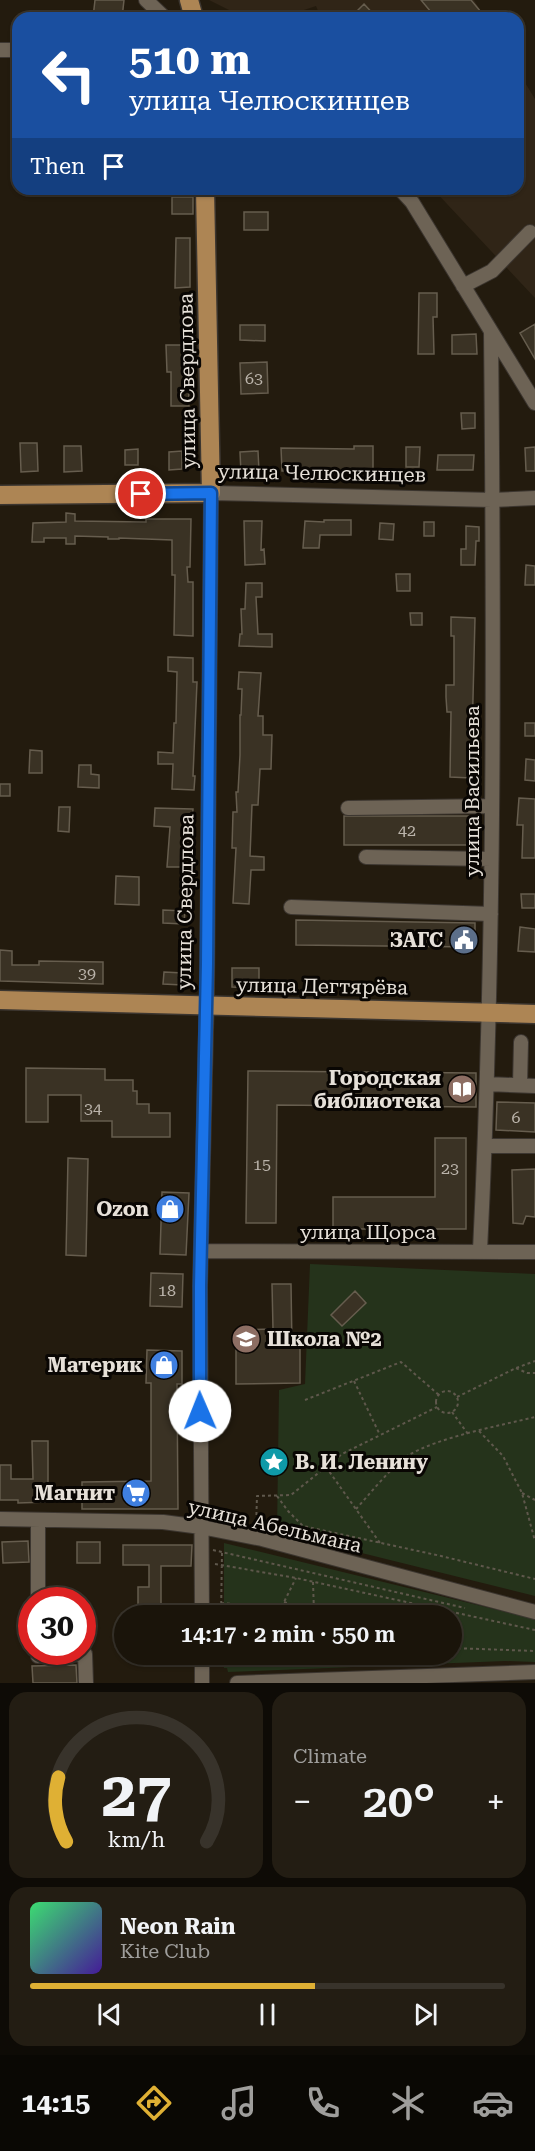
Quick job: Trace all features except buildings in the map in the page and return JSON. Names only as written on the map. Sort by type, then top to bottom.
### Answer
[{"type":"main road","name":"улица Свердлова","points":[[205,195],[211,493]]},
{"type":"main road","name":"улица Челюскинцев","points":[[0,495],[211,493]]},
{"type":"main road","name":"улица Дегтярёва","points":[[0,1000],[535,1014]]},
{"type":"street","points":[[146,0],[159,12]]},
{"type":"street","points":[[406,195],[535,403]]},
{"type":"street","points":[[463,286],[492,271],[530,231]]},
{"type":"street","name":"улица Васильева","points":[[480,1251],[490,1012],[491,331]]},
{"type":"street","name":"улица Челюскинцев","points":[[211,493],[492,500],[535,498]]},
{"type":"street","name":"улица Свердлова","points":[[202,1605],[199,1368],[206,1006],[211,493]]},
{"type":"street","points":[[348,808],[492,806]]},
{"type":"street","points":[[366,857],[491,859]]},
{"type":"street","points":[[291,907],[491,914]]},
{"type":"street","points":[[520,1085],[521,1042]]},
{"type":"street","points":[[487,1084],[535,1086]]},
{"type":"street","points":[[485,1146],[535,1146]]},
{"type":"street","name":"улица Щорса","points":[[201,1251],[535,1252]]},
{"type":"street","name":"улица Абельмана","points":[[0,1519],[163,1522],[201,1527],[262,1539],[535,1612]]},
{"type":"street","points":[[38,1520],[38,1587]]},
{"type":"street","points":[[85,1665],[86,1683]]},
{"type":"street","points":[[202,1665],[202,1683]]},
{"type":"street","points":[[237,1683],[487,1679],[535,1672]]},
{"type":"path","points":[[457,1398],[516,1368],[535,1361]]},
{"type":"path","points":[[305,1400],[401,1362],[439,1395]]},
{"type":"path","points":[[516,1368],[527,1373],[535,1373]]},
{"type":"path","points":[[354,1381],[380,1435]]},
{"type":"path","points":[[437,1407],[439,1395],[442,1392],[451,1392],[457,1398],[457,1406],[452,1412]]},
{"type":"path","points":[[437,1407],[444,1412],[452,1412]]},
{"type":"path","points":[[256,1533],[257,1496],[291,1495],[342,1454],[437,1407]]},
{"type":"path","points":[[452,1412],[468,1434]]},
{"type":"path","points":[[356,1509],[405,1457],[424,1448],[468,1434],[535,1417]]},
{"type":"path","points":[[479,1431],[503,1456],[522,1493],[535,1541]]},
{"type":"path","points":[[326,1467],[381,1544]]},
{"type":"path","points":[[522,1493],[535,1500]]},
{"type":"path","points":[[277,1496],[303,1526],[535,1579]]},
{"type":"path","points":[[201,1555],[222,1552],[465,1608]]},
{"type":"path","points":[[222,1552],[221,1603],[244,1605]]},
{"type":"path","points":[[201,1555],[222,1564],[312,1581],[535,1630]]},
{"type":"path","points":[[281,1605],[296,1578]]},
{"type":"path","points":[[312,1581],[314,1605]]},
{"type":"path","points":[[284,1602],[290,1605]]},
{"type":"path","points":[[462,1648],[535,1651]]},
{"type":"shaded area","points":[[209,0],[474,0],[481,12],[318,12],[316,6],[298,12],[233,12]]},
{"type":"shaded area","points":[[524,81],[535,99],[535,298],[439,195],[524,195]]},
{"type":"green space","points":[[310,1264],[535,1274],[535,1596],[277,1532],[279,1390],[305,1384]]},
{"type":"green space","points":[[224,1543],[535,1619],[535,1662],[462,1663],[462,1605],[224,1605]]},
{"type":"green space","points":[[224,1665],[404,1665],[228,1672],[227,1668],[224,1668]]},
{"type":"place","name":"ЗАГС","points":[[464,940]]},
{"type":"place","name":"Городская библиотека","points":[[462,1089]]},
{"type":"place","name":"Ozon","points":[[170,1209]]},
{"type":"place","name":"Школа №2","points":[[246,1339]]},
{"type":"place","name":"Материк","points":[[164,1365]]},
{"type":"place","name":"В. И. Ленину","points":[[274,1462]]},
{"type":"place","name":"Магнит","points":[[136,1493]]},
{"type":"route","points":[[141,494],[211,493],[200,1411]]}]
